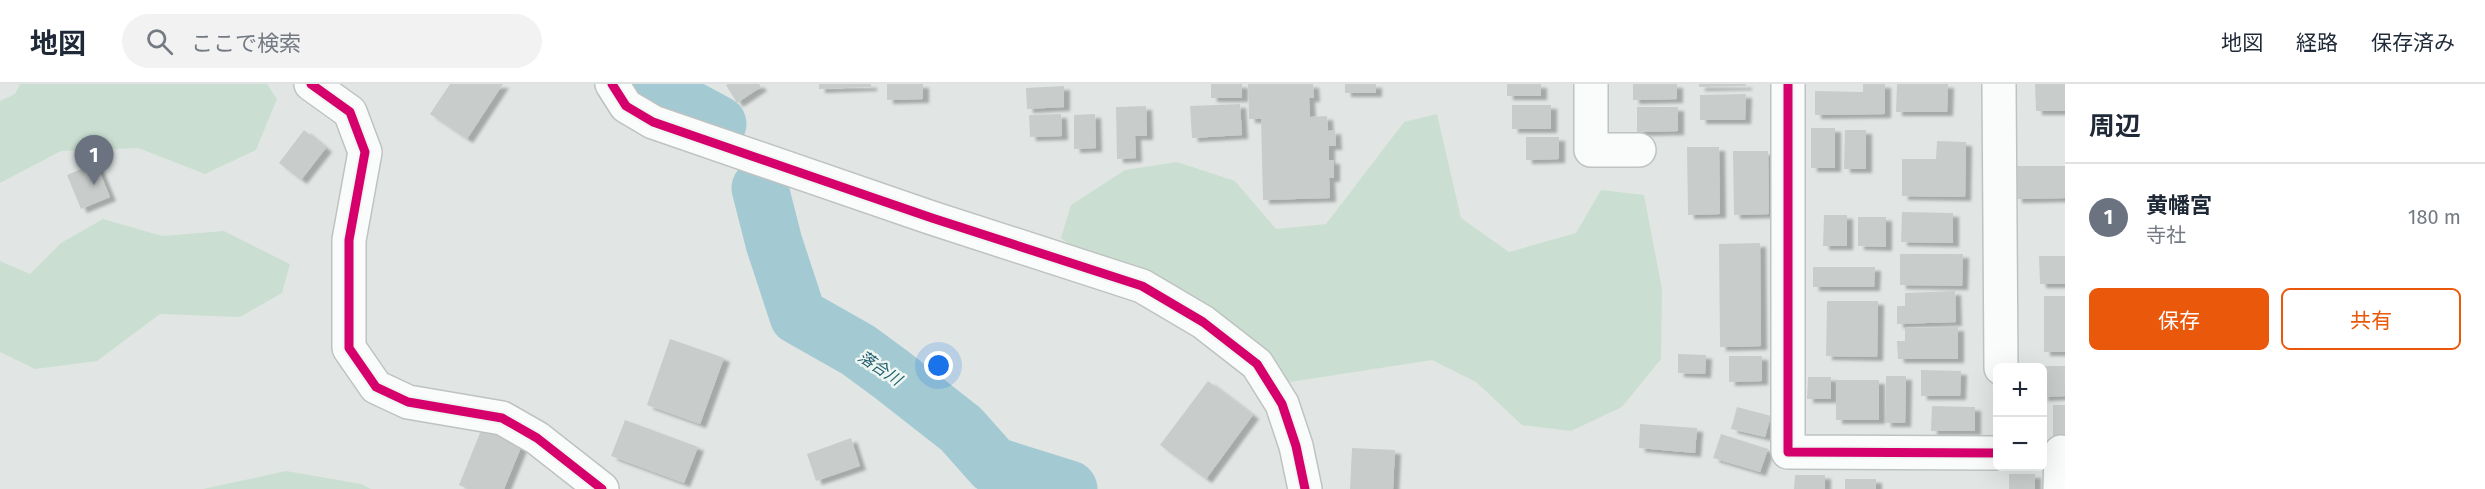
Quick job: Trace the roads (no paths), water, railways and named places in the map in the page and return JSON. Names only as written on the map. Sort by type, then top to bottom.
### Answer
[{"type":"street","points":[[312,84],[350,112],[365,152],[349,240],[349,348],[376,387],[408,402],[502,418],[537,438],[602,489]]},
{"type":"street","points":[[612,84],[626,106],[652,122],[932,218],[1142,286],[1203,322],[1257,364],[1282,404],[1296,446],[1305,489]]},
{"type":"street","points":[[1591,84],[1591,150],[1639,150]]},
{"type":"street","points":[[1788,84],[1788,452],[1993,453]]},
{"type":"street","points":[[1999,84],[2001,363]]},
{"type":"street","points":[[2056,452],[2060,489]]},
{"type":"waterway","name":"落合川","points":[[641,84],[653,96],[679,103],[718,124]]},
{"type":"waterway","name":"落合川","points":[[760,188],[774,243],[798,316],[858,350],[892,375],[961,429],[993,465],[1069,489]]},
{"type":"place","name":"黄幡宮","points":[[94,185]]}]
